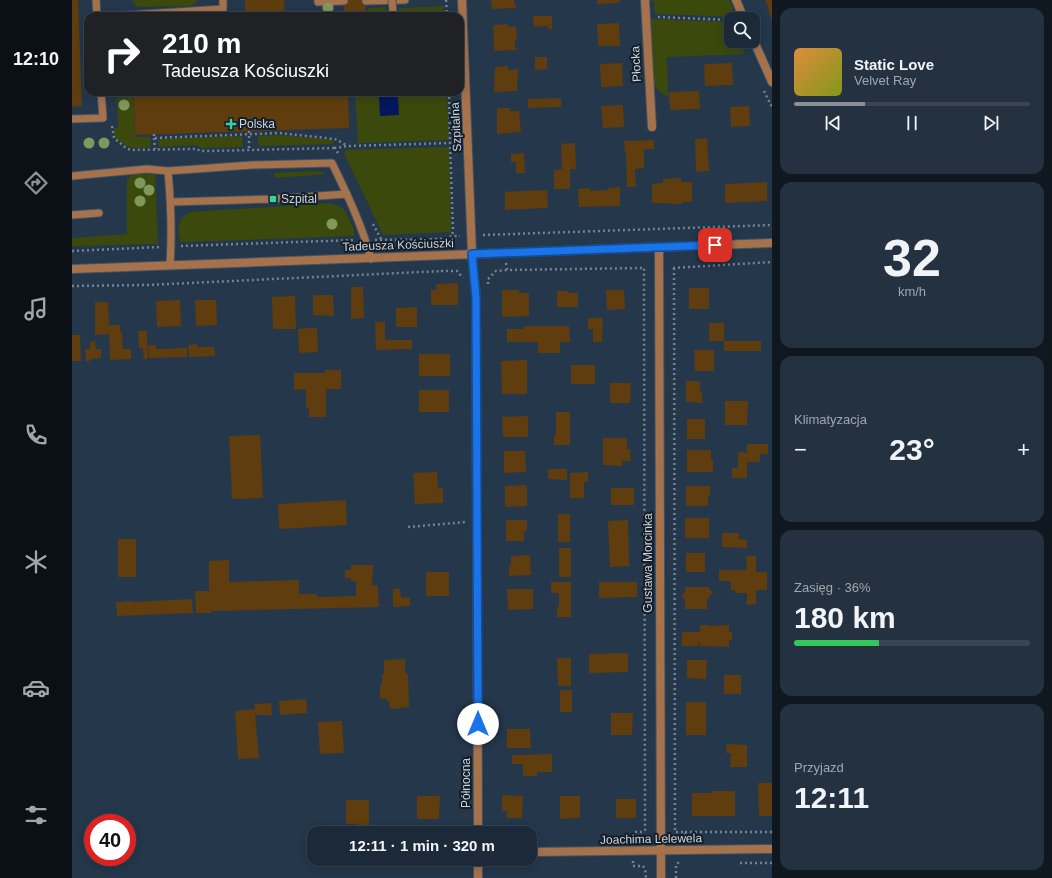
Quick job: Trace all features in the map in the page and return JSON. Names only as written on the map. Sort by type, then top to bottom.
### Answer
[{"type":"street","name":"Szpitalna","points":[[462,0],[462,12]]},
{"type":"street","points":[[736,0],[741,12]]},
{"type":"street","name":"Płocka","points":[[645,2],[652,127]]},
{"type":"street","points":[[757,48],[772,82]]},
{"type":"street","name":"Szpitalna","points":[[463,96],[472,254]]},
{"type":"street","name":"Tadeusza Kościuszki","points":[[72,269],[772,243]]},
{"type":"street","name":"Gustawa Morcinka","points":[[659,247],[661,878]]},
{"type":"street","name":"Północna","points":[[472,254],[476,298],[478,826]]},
{"type":"street","name":"Joachima Lelewela","points":[[537,852],[772,849]]},
{"type":"street","points":[[478,866],[478,878]]},
{"type":"lane","points":[[96,0],[97,12]]},
{"type":"lane","points":[[186,12],[223,10],[223,0]]},
{"type":"lane","points":[[318,0],[318,2],[344,1]]},
{"type":"lane","points":[[392,0],[393,12]]},
{"type":"lane","points":[[366,1],[405,0]]},
{"type":"lane","points":[[72,119],[103,118],[101,96]]},
{"type":"lane","points":[[72,176],[147,169],[168,171],[252,165],[332,163],[366,240],[370,258]]},
{"type":"lane","points":[[168,171],[171,202],[172,247],[170,265]]},
{"type":"lane","points":[[171,202],[273,199],[347,194]]},
{"type":"lane","points":[[72,215],[99,213]]},
{"type":"path","points":[[446,0],[447,12]]},
{"type":"path","points":[[645,2],[652,4],[653,17],[724,20]]},
{"type":"path","points":[[449,96],[452,236]]},
{"type":"path","points":[[112,126],[114,138],[126,148],[131,150],[197,149],[200,151],[208,151],[450,143]]},
{"type":"path","points":[[155,149],[154,136],[249,132],[279,132],[335,139],[348,146]]},
{"type":"path","points":[[249,132],[249,150]]},
{"type":"path","points":[[335,148],[338,155]]},
{"type":"path","points":[[372,222],[381,239]]},
{"type":"path","points":[[72,251],[381,239],[440,239],[452,236],[505,233],[772,224]]},
{"type":"path","points":[[505,233],[506,270],[674,268],[772,262]]},
{"type":"path","points":[[644,268],[644,830],[642,832],[634,832],[633,866],[643,866],[646,869],[646,878]]},
{"type":"path","points":[[674,268],[676,832],[772,832]]},
{"type":"path","points":[[72,286],[164,284],[442,271]]},
{"type":"path","points":[[408,527],[476,521]]},
{"type":"path","points":[[676,878],[676,865],[679,862],[685,862],[685,832]]},
{"type":"green space","points":[[132,0],[198,0],[191,6],[139,7],[136,6]]},
{"type":"green space","points":[[729,0],[734,12],[724,12],[724,17],[656,14],[654,1],[650,1]]},
{"type":"green space","points":[[444,6],[444,12],[399,12],[399,8]]},
{"type":"green space","points":[[386,7],[386,12],[368,12],[368,8]]},
{"type":"green space","points":[[651,19],[724,22],[724,48],[742,48],[745,54],[667,57],[668,98],[654,86]]},
{"type":"green space","points":[[355,96],[447,96],[449,140],[358,143]]},
{"type":"green space","points":[[133,97],[135,137],[150,137],[151,147],[131,148],[114,136],[114,128],[118,128],[117,98]]},
{"type":"green space","points":[[280,135],[334,140],[333,144],[258,146],[258,136]]},
{"type":"green space","points":[[242,136],[243,147],[200,148],[198,145],[159,147],[158,139]]},
{"type":"green space","points":[[449,147],[451,232],[383,235],[344,153],[345,150]]},
{"type":"green space","points":[[313,171],[327,174],[275,178],[274,173]]},
{"type":"green space","points":[[133,174],[155,174],[158,244],[72,246],[72,238],[127,234],[127,179]]},
{"type":"green space","points":[[329,203],[341,207],[346,212],[354,230],[354,236],[180,242],[179,228],[181,220],[191,212]]},
{"type":"shaded area","points":[[398,96],[399,115],[380,116],[379,97]]},
{"type":"building","points":[[72,0],[78,0],[82,106],[72,107]]},
{"type":"building","points":[[245,0],[284,0],[285,12],[245,12]]},
{"type":"building","points":[[344,0],[366,0],[366,12],[344,12]]},
{"type":"building","points":[[491,0],[514,0],[516,8],[492,9]]},
{"type":"building","points":[[597,0],[619,0],[620,3],[597,4]]},
{"type":"building","points":[[765,0],[772,0],[772,20],[768,10],[769,9]]},
{"type":"building","points":[[533,16],[552,16],[552,29],[548,29],[548,26],[534,27]]},
{"type":"building","points":[[619,23],[620,46],[598,46],[597,24]]},
{"type":"building","points":[[507,24],[508,27],[516,27],[517,39],[515,39],[515,48],[517,47],[517,50],[494,51],[493,25]]},
{"type":"building","points":[[535,57],[547,57],[547,69],[535,70]]},
{"type":"building","points":[[622,63],[623,86],[601,87],[600,64]]},
{"type":"building","points":[[732,63],[733,85],[705,86],[704,64]]},
{"type":"building","points":[[508,66],[508,70],[518,69],[517,91],[494,92],[495,67]]},
{"type":"building","points":[[699,91],[700,109],[670,110],[669,92]]},
{"type":"building","points":[[348,96],[349,128],[135,135],[134,97]]},
{"type":"building","points":[[561,98],[561,107],[528,108],[528,99]]},
{"type":"building","points":[[623,105],[624,127],[603,128],[601,106]]},
{"type":"building","points":[[749,106],[750,126],[731,127],[730,107]]},
{"type":"building","points":[[497,108],[510,108],[510,111],[519,111],[521,132],[497,134]]},
{"type":"building","points":[[707,138],[709,171],[696,172],[695,139]]},
{"type":"building","points":[[654,140],[654,149],[644,149],[644,168],[635,169],[636,187],[627,187],[626,152],[624,141]]},
{"type":"building","points":[[575,143],[576,169],[570,169],[570,189],[554,189],[554,170],[562,169],[561,144]]},
{"type":"building","points":[[524,153],[525,173],[516,173],[516,162],[511,162],[511,154]]},
{"type":"building","points":[[681,178],[681,182],[692,182],[692,202],[682,202],[682,204],[652,203],[652,184],[663,183],[663,179]]},
{"type":"building","points":[[767,182],[767,201],[725,203],[725,184]]},
{"type":"building","points":[[620,187],[620,206],[579,207],[578,189],[590,188],[590,191],[608,190],[608,188]]},
{"type":"building","points":[[547,190],[548,208],[505,210],[505,192]]},
{"type":"building","points":[[458,283],[458,305],[431,305],[431,290],[437,290],[436,284]]},
{"type":"building","points":[[351,287],[363,287],[364,318],[351,319]]},
{"type":"building","points":[[689,288],[709,288],[709,309],[689,309]]},
{"type":"building","points":[[502,290],[519,290],[519,293],[529,293],[529,316],[502,317]]},
{"type":"building","points":[[606,290],[624,290],[625,309],[607,310]]},
{"type":"building","points":[[557,291],[578,293],[578,307],[557,307]]},
{"type":"building","points":[[313,295],[333,295],[334,316],[313,315]]},
{"type":"building","points":[[295,296],[296,329],[273,329],[272,297]]},
{"type":"building","points":[[180,300],[181,326],[157,327],[156,301]]},
{"type":"building","points":[[195,300],[216,300],[217,325],[196,326]]},
{"type":"building","points":[[95,302],[108,302],[109,325],[120,325],[123,349],[131,349],[131,359],[110,360],[109,334],[95,335]]},
{"type":"building","points":[[417,307],[417,327],[396,327],[396,308]]},
{"type":"building","points":[[588,318],[603,318],[602,342],[593,342],[593,329],[588,329]]},
{"type":"building","points":[[375,322],[385,322],[385,340],[412,340],[412,349],[376,350]]},
{"type":"building","points":[[709,323],[724,323],[724,341],[709,341]]},
{"type":"building","points":[[524,326],[569,326],[570,342],[560,342],[560,353],[538,353],[538,342],[507,342],[507,329],[524,329]]},
{"type":"building","points":[[317,328],[318,352],[299,353],[298,329]]},
{"type":"building","points":[[138,331],[147,331],[148,359],[144,359],[143,349],[139,348]]},
{"type":"building","points":[[72,335],[80,335],[81,361],[72,361]]},
{"type":"building","points":[[95,341],[96,349],[101,349],[101,358],[86,361],[85,349],[90,349],[90,342]]},
{"type":"building","points":[[724,341],[761,341],[761,351],[724,351]]},
{"type":"building","points":[[197,344],[197,347],[214,347],[215,356],[189,357],[188,345]]},
{"type":"building","points":[[148,345],[156,345],[156,349],[187,348],[187,357],[149,358]]},
{"type":"building","points":[[694,350],[714,350],[714,371],[695,371]]},
{"type":"building","points":[[419,354],[450,354],[450,376],[419,376]]},
{"type":"building","points":[[527,360],[527,394],[502,394],[501,361]]},
{"type":"building","points":[[571,365],[595,365],[595,384],[571,384]]},
{"type":"building","points":[[325,370],[341,370],[341,389],[326,389],[326,417],[309,417],[309,408],[306,408],[306,389],[294,390],[294,373],[325,373]]},
{"type":"building","points":[[686,381],[700,381],[702,403],[686,402]]},
{"type":"building","points":[[610,383],[631,383],[630,403],[610,403]]},
{"type":"building","points":[[419,390],[449,390],[449,412],[419,412]]},
{"type":"building","points":[[725,401],[748,401],[747,425],[725,425]]},
{"type":"building","points":[[556,412],[570,412],[570,445],[554,445],[554,435],[556,435]]},
{"type":"building","points":[[528,416],[528,437],[503,437],[502,417]]},
{"type":"building","points":[[687,419],[705,419],[705,439],[687,439]]},
{"type":"building","points":[[260,435],[263,498],[232,499],[229,436]]},
{"type":"building","points":[[603,438],[627,438],[627,449],[630,449],[631,461],[622,461],[622,466],[603,465]]},
{"type":"building","points":[[747,444],[768,444],[768,454],[760,454],[760,462],[747,462],[747,478],[732,478],[732,468],[738,468],[738,452],[747,453]]},
{"type":"building","points":[[687,450],[711,450],[713,472],[687,472]]},
{"type":"building","points":[[504,451],[525,451],[526,472],[504,473]]},
{"type":"building","points":[[548,469],[567,469],[567,480],[548,479]]},
{"type":"building","points":[[437,472],[438,489],[443,488],[443,503],[415,504],[413,473]]},
{"type":"building","points":[[588,472],[588,482],[584,482],[584,498],[570,498],[570,473]]},
{"type":"building","points":[[527,485],[527,506],[505,507],[505,486]]},
{"type":"building","points":[[686,486],[710,486],[708,506],[686,506]]},
{"type":"building","points":[[611,488],[634,488],[634,505],[611,505]]},
{"type":"building","points":[[346,500],[347,525],[279,529],[278,504]]},
{"type":"building","points":[[558,514],[570,514],[570,542],[558,542]]},
{"type":"building","points":[[685,518],[709,518],[709,538],[685,538]]},
{"type":"building","points":[[506,520],[527,520],[527,531],[524,531],[524,541],[506,541]]},
{"type":"building","points":[[628,520],[629,566],[610,567],[608,521]]},
{"type":"building","points":[[722,533],[739,533],[739,539],[747,540],[747,548],[722,547]]},
{"type":"building","points":[[118,539],[136,539],[136,577],[118,577]]},
{"type":"building","points":[[559,548],[571,548],[571,577],[559,577]]},
{"type":"building","points":[[686,553],[705,553],[705,572],[686,572]]},
{"type":"building","points":[[530,555],[531,575],[509,576],[511,556]]},
{"type":"building","points":[[746,556],[756,556],[756,572],[767,572],[767,590],[756,590],[756,604],[747,605],[747,593],[735,593],[735,590],[731,590],[731,581],[719,581],[719,570],[747,570]]},
{"type":"building","points":[[229,560],[229,582],[299,580],[299,594],[317,594],[317,597],[356,596],[356,581],[351,581],[351,578],[345,578],[345,570],[351,570],[351,565],[373,565],[372,586],[378,585],[379,607],[211,611],[211,613],[196,613],[195,591],[209,591],[209,561]]},
{"type":"building","points":[[426,572],[449,572],[449,596],[426,596]]},
{"type":"building","points":[[551,582],[571,582],[571,617],[557,617],[559,593],[551,593]]},
{"type":"building","points":[[599,582],[637,582],[637,597],[599,598]]},
{"type":"building","points":[[685,587],[709,587],[713,593],[709,596],[709,599],[707,599],[707,609],[685,609],[685,600],[681,596],[685,592]]},
{"type":"building","points":[[393,589],[400,589],[401,598],[410,597],[410,606],[393,607]]},
{"type":"building","points":[[507,589],[533,589],[533,609],[508,610]]},
{"type":"building","points":[[192,599],[193,613],[117,616],[116,602]]},
{"type":"building","points":[[700,625],[729,625],[729,632],[732,632],[732,640],[729,640],[729,647],[700,646],[698,643],[698,646],[682,646],[682,632],[700,632]]},
{"type":"building","points":[[628,653],[628,672],[589,673],[589,654]]},
{"type":"building","points":[[557,658],[571,658],[571,686],[558,686]]},
{"type":"building","points":[[405,659],[405,673],[408,674],[409,707],[393,709],[390,708],[389,702],[386,699],[380,698],[380,685],[382,685],[382,674],[384,674],[384,660]]},
{"type":"building","points":[[687,660],[707,660],[706,679],[687,678]]},
{"type":"building","points":[[724,675],[741,675],[741,694],[724,694]]},
{"type":"building","points":[[560,690],[572,690],[572,712],[560,712]]},
{"type":"building","points":[[306,699],[307,713],[280,715],[279,701]]},
{"type":"building","points":[[686,702],[706,702],[706,735],[686,735]]},
{"type":"building","points":[[271,703],[272,715],[255,715],[259,758],[238,759],[235,711],[255,709],[254,704]]},
{"type":"building","points":[[611,713],[633,713],[632,735],[611,735]]},
{"type":"building","points":[[342,721],[344,753],[320,754],[318,722]]},
{"type":"building","points":[[507,729],[530,729],[531,748],[507,748]]},
{"type":"building","points":[[727,744],[747,745],[747,767],[730,767],[731,753],[726,753]]},
{"type":"building","points":[[552,754],[552,772],[537,772],[537,776],[523,776],[523,764],[512,764],[512,755]]},
{"type":"building","points":[[758,783],[772,783],[772,816],[759,816]]},
{"type":"building","points":[[712,791],[735,791],[735,816],[692,816],[692,793],[712,793]]},
{"type":"building","points":[[502,795],[523,796],[522,818],[507,818],[507,811],[502,811]]},
{"type":"building","points":[[417,796],[440,796],[439,819],[417,819]]},
{"type":"building","points":[[560,796],[580,796],[580,818],[560,819]]},
{"type":"building","points":[[616,799],[636,799],[636,818],[616,818]]},
{"type":"building","points":[[346,800],[369,800],[369,826],[346,824]]},
{"type":"place","name":"Polska","points":[[231,124]]},
{"type":"place","name":"Szpital","points":[[273,199]]},
{"type":"route","points":[[478,724],[476,298],[472,254],[715,245]]}]
